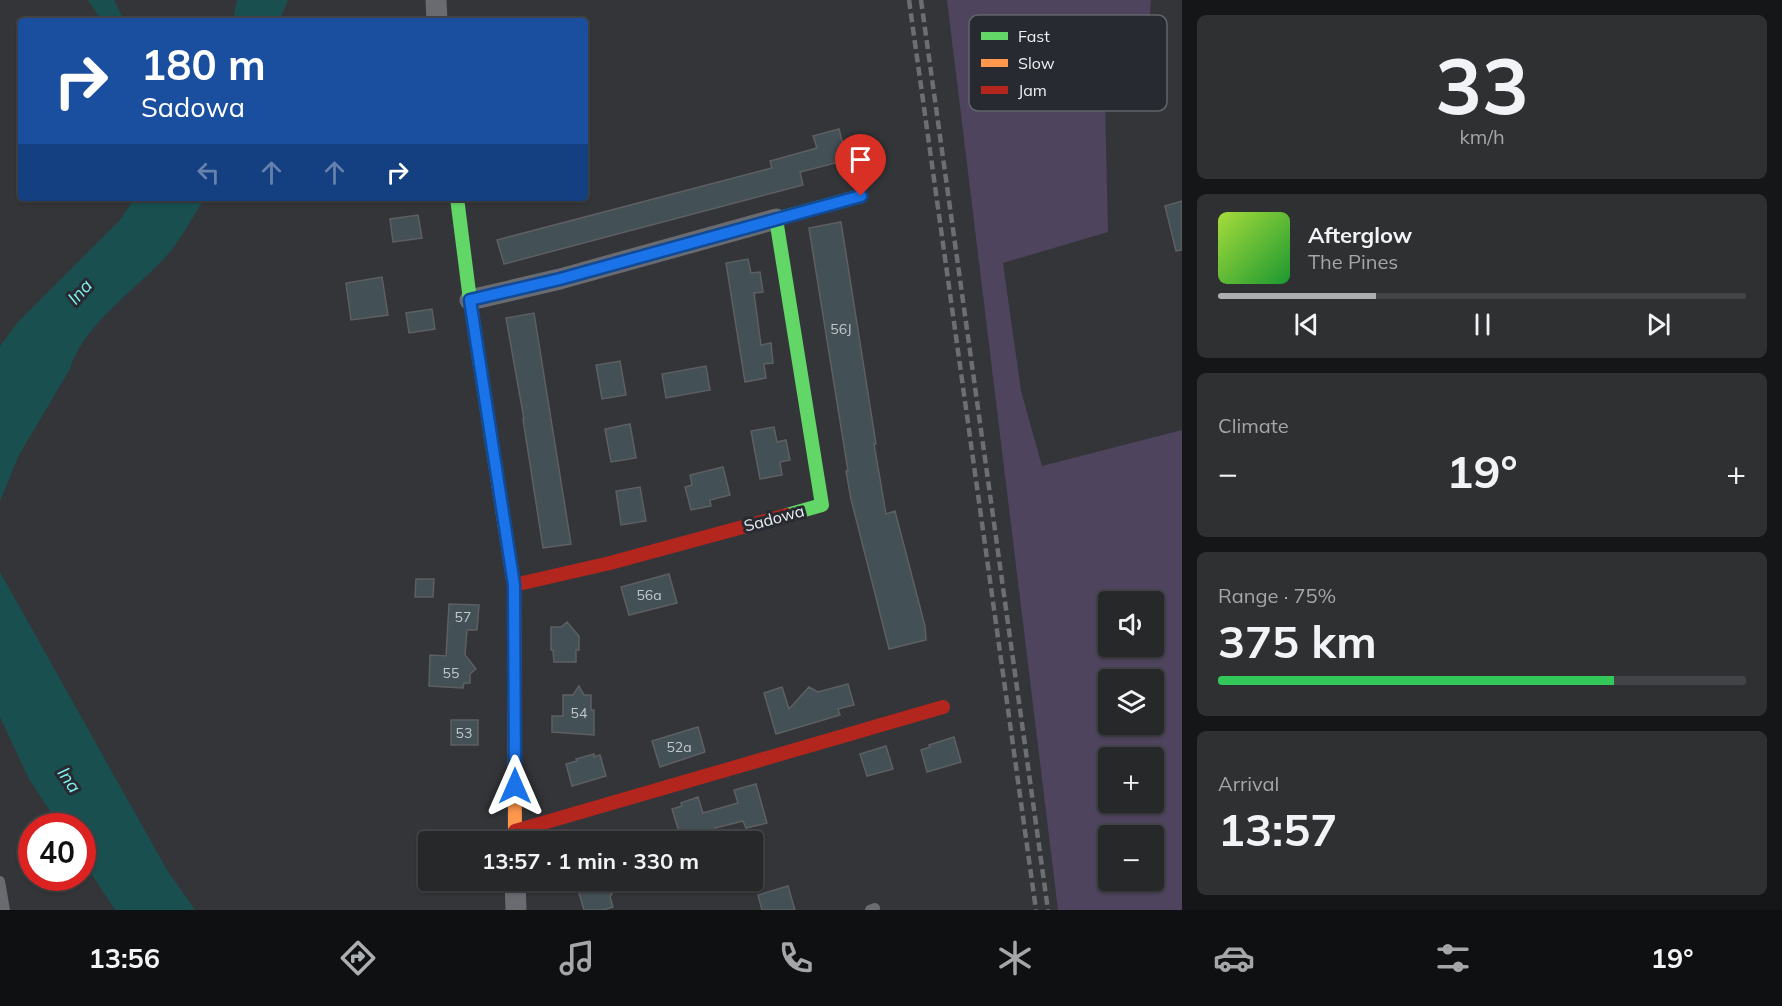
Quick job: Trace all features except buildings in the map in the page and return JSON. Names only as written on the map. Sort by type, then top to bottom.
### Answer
[{"type":"street","points":[[436,0],[437,18]]},
{"type":"street","points":[[470,300],[560,279],[861,196]]},
{"type":"street","points":[[457,201],[470,300],[514,585],[515,831]]},
{"type":"street","name":"Sadowa","points":[[514,585],[610,562],[822,505],[776,219]]},
{"type":"street","points":[[532,831],[943,707]]},
{"type":"street","points":[[515,891],[516,910]]},
{"type":"lane","points":[[0,881],[5,910]]},
{"type":"shaded area","points":[[947,0],[1151,0],[1150,15],[969,15],[969,111],[1105,111],[1108,232],[1003,263],[1021,391],[1042,466],[1182,430],[1182,910],[1058,910]]},
{"type":"water","points":[[88,0],[114,0],[123,18],[100,18]]},
{"type":"water","points":[[237,0],[288,0],[280,18],[234,18]]},
{"type":"water","name":"Ina","points":[[133,201],[203,201],[169,253],[110,310],[85,339],[19,455],[0,501],[0,346],[18,322],[120,220]]},
{"type":"water","name":"Ina","points":[[0,572],[167,870],[195,910],[115,910],[96,881],[96,813],[51,813],[29,779],[0,717]]},
{"type":"railway","points":[[909,0],[1036,910]]},
{"type":"railway","points":[[921,0],[1048,910]]},
{"type":"traffic: fast","points":[[787,515],[822,505],[776,219],[861,196]]},
{"type":"traffic: fast","points":[[457,201],[505,528]]},
{"type":"traffic: slow","points":[[505,528],[514,585],[515,831]]},
{"type":"traffic: jam","points":[[514,585],[610,563],[787,515]]},
{"type":"traffic: jam","points":[[515,831],[943,707]]},
{"type":"route","points":[[515,786],[514,585],[470,300],[560,279],[861,196]]}]
